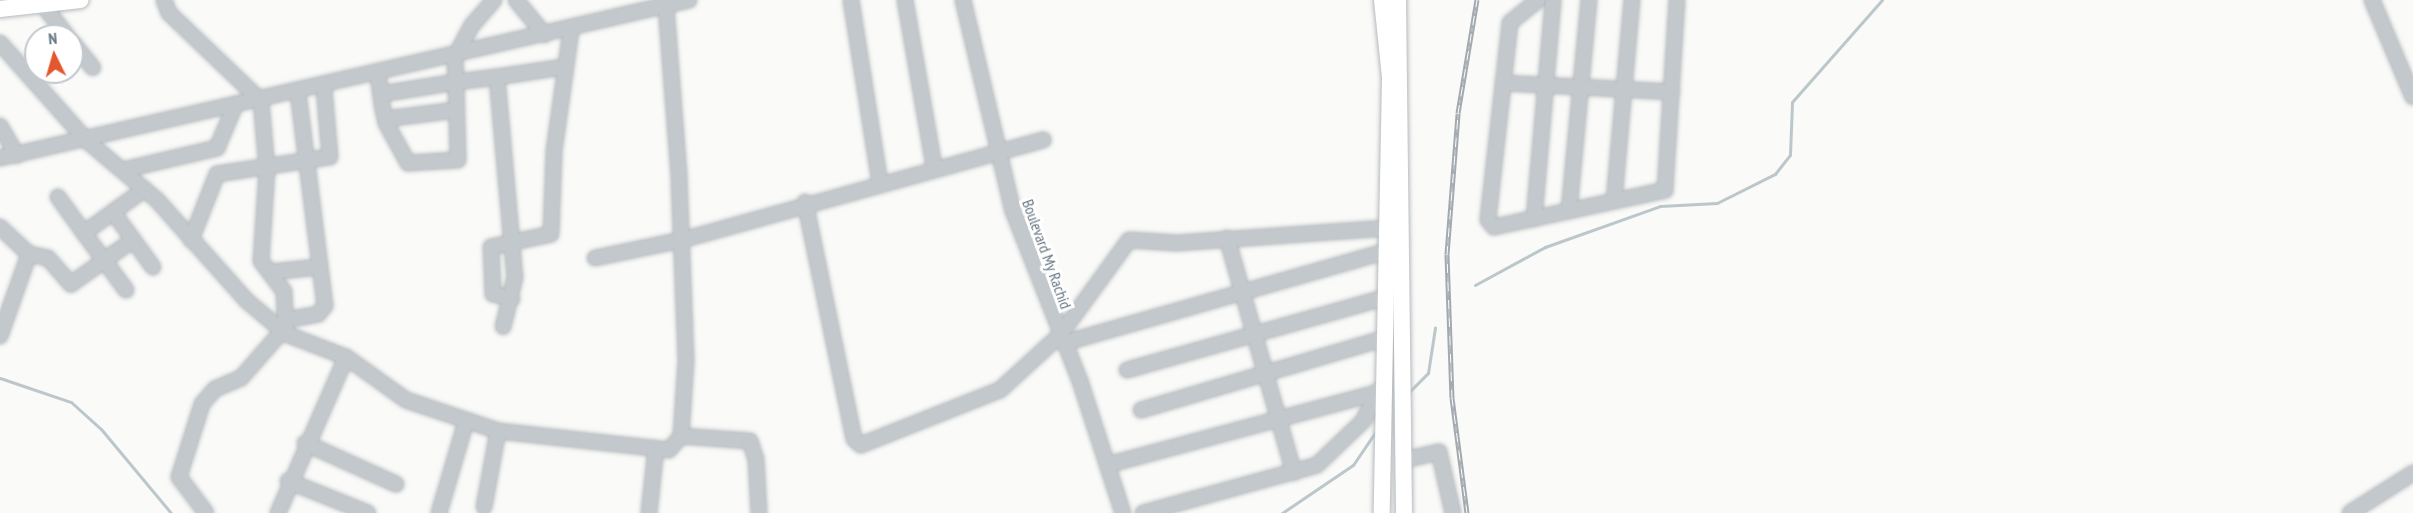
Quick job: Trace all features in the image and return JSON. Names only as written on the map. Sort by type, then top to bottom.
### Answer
[{"type":"main road","points":[[0,9],[81,0]]},
{"type":"main road","points":[[1382,0],[1390,78],[1382,390],[1382,513]]},
{"type":"main road","points":[[1398,0],[1404,513]]},
{"type":"street","points":[[164,0],[169,13],[261,101],[267,168],[261,261],[284,291],[284,328]]},
{"type":"street","points":[[378,75],[385,119],[408,163],[427,165],[458,160],[455,57],[472,25],[494,0]]},
{"type":"street","points":[[516,0],[545,35]]},
{"type":"street","points":[[0,158],[324,88],[689,0]]},
{"type":"street","points":[[851,0],[880,183]]},
{"type":"street","points":[[904,0],[934,167]]},
{"type":"street","name":"Boulevard My Rachid","points":[[963,0],[996,150],[1013,211],[1062,339],[1123,513]]},
{"type":"street","points":[[1538,0],[1510,23],[1489,223],[1494,227],[1667,187],[1677,0]]},
{"type":"street","points":[[1534,219],[1543,84],[1553,0]]},
{"type":"street","points":[[1569,211],[1583,86],[1589,0]]},
{"type":"street","points":[[1614,201],[1627,89],[1632,0]]},
{"type":"street","points":[[2372,0],[2413,97]]},
{"type":"street","points":[[43,5],[58,24]]},
{"type":"street","points":[[0,43],[86,140],[145,189],[191,240],[284,328],[346,357],[398,396],[498,431],[674,449],[681,436],[686,360],[682,240],[666,6]]},
{"type":"street","points":[[512,299],[493,294],[490,247],[551,233],[564,67],[571,30]]},
{"type":"street","points":[[84,57],[93,68]]},
{"type":"street","points":[[381,94],[564,67]]},
{"type":"street","points":[[497,78],[512,242],[512,299],[502,327]]},
{"type":"street","points":[[1503,83],[1672,92]]},
{"type":"street","points":[[191,240],[215,176],[306,161],[331,153],[324,88]]},
{"type":"street","points":[[206,513],[179,477],[202,404],[215,389],[241,378],[284,328],[322,311],[319,267],[298,93]]},
{"type":"street","points":[[123,170],[217,148],[234,108]]},
{"type":"street","points":[[385,119],[456,110]]},
{"type":"street","points":[[0,126],[17,155]]},
{"type":"street","points":[[595,258],[682,240],[805,202],[996,150],[1043,140]]},
{"type":"street","points":[[84,233],[145,189]]},
{"type":"street","points":[[58,197],[126,290]]},
{"type":"street","points":[[805,202],[857,444],[983,399],[1062,339],[1126,241],[1227,238],[1387,228]]},
{"type":"street","points":[[114,212],[153,267]]},
{"type":"street","points":[[0,227],[29,254],[48,258],[70,284],[134,240]]},
{"type":"street","points":[[1227,238],[1241,291],[1268,373],[1294,473]]},
{"type":"street","points":[[1062,339],[1387,251]]},
{"type":"street","points":[[1,328],[29,254]]},
{"type":"street","points":[[271,272],[319,267]]},
{"type":"street","points":[[1127,370],[1253,330],[1386,297]]},
{"type":"street","points":[[1140,410],[1385,338]]},
{"type":"street","points":[[278,513],[288,481],[346,357]]},
{"type":"street","points":[[1107,465],[1382,390]]},
{"type":"street","points":[[1143,513],[1294,473],[1342,445],[1370,412],[1382,390]]},
{"type":"street","points":[[440,513],[466,421]]},
{"type":"street","points":[[484,507],[498,431]]},
{"type":"street","points":[[681,436],[750,441],[756,459],[759,513]]},
{"type":"street","points":[[305,443],[396,484]]},
{"type":"street","points":[[649,513],[656,448]]},
{"type":"street","points":[[1404,460],[1439,452],[1453,513]]},
{"type":"street","points":[[2350,513],[2413,473]]},
{"type":"street","points":[[288,481],[368,513]]},
{"type":"waterway","points":[[1475,285],[1545,247],[1660,206],[1717,203],[1775,174],[1790,155],[1792,102],[1882,0]]},
{"type":"waterway","points":[[1409,392],[1428,373],[1435,328]]},
{"type":"waterway","points":[[0,378],[71,402],[101,429],[171,513]]},
{"type":"waterway","points":[[1282,513],[1353,465],[1376,431]]},
{"type":"railway","points":[[1467,513],[1452,398],[1447,254],[1458,113],[1477,0]]}]
